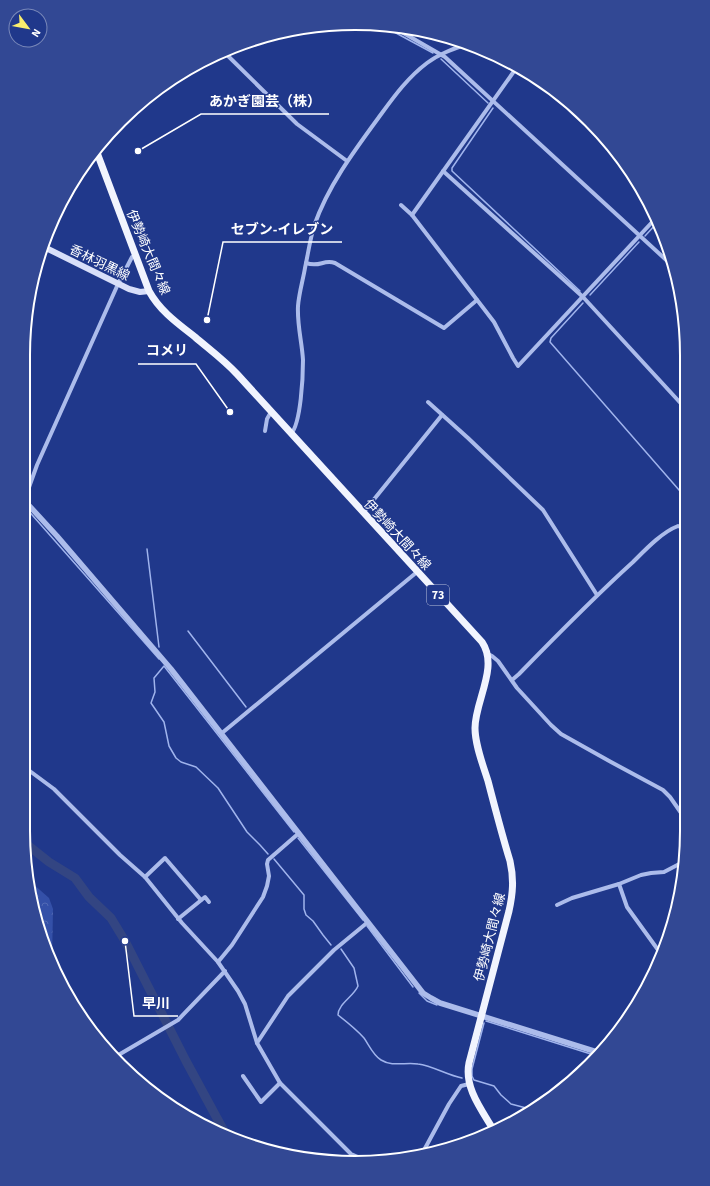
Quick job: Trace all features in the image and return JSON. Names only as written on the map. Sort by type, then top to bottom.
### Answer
[{"type":"main road","name":"伊勢崎大間々線","points":[[98,156],[149,291],[158,306],[228,366],[482,642],[488,654],[488,669],[476,719],[475,731],[513,875],[513,888],[509,911],[468,1068],[469,1084],[476,1100],[491,1126]]},
{"type":"main road","name":"香林羽黒線","points":[[48,249],[118,284],[135,291],[149,291]]},
{"type":"street","points":[[406,34],[441,54],[666,259]]},
{"type":"street","points":[[291,434],[294,431],[297,420],[303,360],[298,313],[299,297],[315,224],[328,195],[347,161],[397,93],[426,64],[441,54],[459,47]]},
{"type":"street","points":[[228,56],[297,124],[347,161]]},
{"type":"street","points":[[412,216],[514,72]]},
{"type":"street","points":[[443,171],[583,297],[680,402]]},
{"type":"street","points":[[400,205],[412,216],[494,322],[518,366],[652,224]]},
{"type":"street","points":[[30,484],[37,465],[118,284],[133,256],[136,255]]},
{"type":"street","points":[[306,263],[314,266],[327,262],[334,263],[444,328],[477,300]]},
{"type":"street","points":[[428,402],[543,510],[597,595]]},
{"type":"street","points":[[265,431],[267,419],[271,412]]},
{"type":"street","points":[[363,513],[442,415]]},
{"type":"street","points":[[30,508],[164,660],[419,988],[427,996],[440,1002],[594,1051]]},
{"type":"street","points":[[512,680],[597,595],[667,532],[678,526],[680,527]]},
{"type":"street","points":[[222,733],[417,572]]},
{"type":"street","points":[[488,654],[498,661],[525,696],[561,734],[663,790],[680,811]]},
{"type":"street","points":[[30,771],[54,789],[120,855],[145,877],[178,919],[218,962],[242,998],[257,1043],[280,1083],[349,1152],[355,1156]]},
{"type":"street","points":[[218,962],[232,945],[263,897],[269,876],[267,864],[268,860],[299,833]]},
{"type":"street","points":[[145,877],[165,858],[201,900]]},
{"type":"street","points":[[557,905],[572,898],[619,884],[641,875],[664,872],[678,865]]},
{"type":"street","points":[[619,884],[627,907],[658,948]]},
{"type":"street","points":[[178,919],[205,897],[209,902]]},
{"type":"street","points":[[257,1043],[288,996],[334,950],[368,922]]},
{"type":"street","points":[[119,1054],[172,1024],[181,1017],[225,971]]},
{"type":"street","points":[[243,1076],[261,1102],[280,1083]]},
{"type":"street","points":[[425,1148],[449,1104],[461,1086],[469,1084]]},
{"type":"green space","points":[[35,885],[49,898],[53,909],[52,948],[41,915]]},
{"type":"waterway","points":[[396,33],[433,53]]},
{"type":"waterway","points":[[441,59],[488,103]]},
{"type":"waterway","points":[[493,108],[452,168],[452,171],[580,291]]},
{"type":"waterway","points":[[645,236],[653,227]]},
{"type":"waterway","points":[[590,295],[639,242]]},
{"type":"waterway","points":[[583,303],[551,338],[550,342],[680,491]]},
{"type":"waterway","points":[[30,513],[159,659]]},
{"type":"waterway","points":[[147,549],[159,647]]},
{"type":"waterway","points":[[188,631],[246,707]]},
{"type":"waterway","points":[[268,854],[247,832],[218,788],[196,767],[181,762],[176,758],[169,746],[164,722],[151,703],[155,692],[154,678],[164,666],[294,832]]},
{"type":"waterway","points":[[298,838],[363,920]]},
{"type":"waterway","points":[[31,848],[49,862],[75,878],[89,897],[111,918],[125,941],[186,1061],[222,1127]]},
{"type":"waterway","points":[[274,859],[304,895],[304,909],[306,915],[313,921],[331,945]]},
{"type":"waterway","points":[[367,926],[413,987]]},
{"type":"waterway","points":[[341,949],[354,968],[358,986],[343,1004],[338,1015],[364,1038],[371,1050],[381,1060],[390,1063],[424,1065],[462,1078]]},
{"type":"waterway","points":[[419,993],[427,1001],[437,1005]]},
{"type":"waterway","points":[[486,1021],[591,1054]]},
{"type":"waterway","points":[[484,1023],[472,1069],[472,1076],[474,1080],[494,1086],[511,1104],[525,1108]]},
{"type":"place","name":"あかぎ園芸（株）","points":[[138,151]]},
{"type":"place","name":"セブン-イレブン","points":[[207,320]]},
{"type":"place","name":"コメリ","points":[[230,412]]},
{"type":"place","name":"早川","points":[[125,941]]}]
